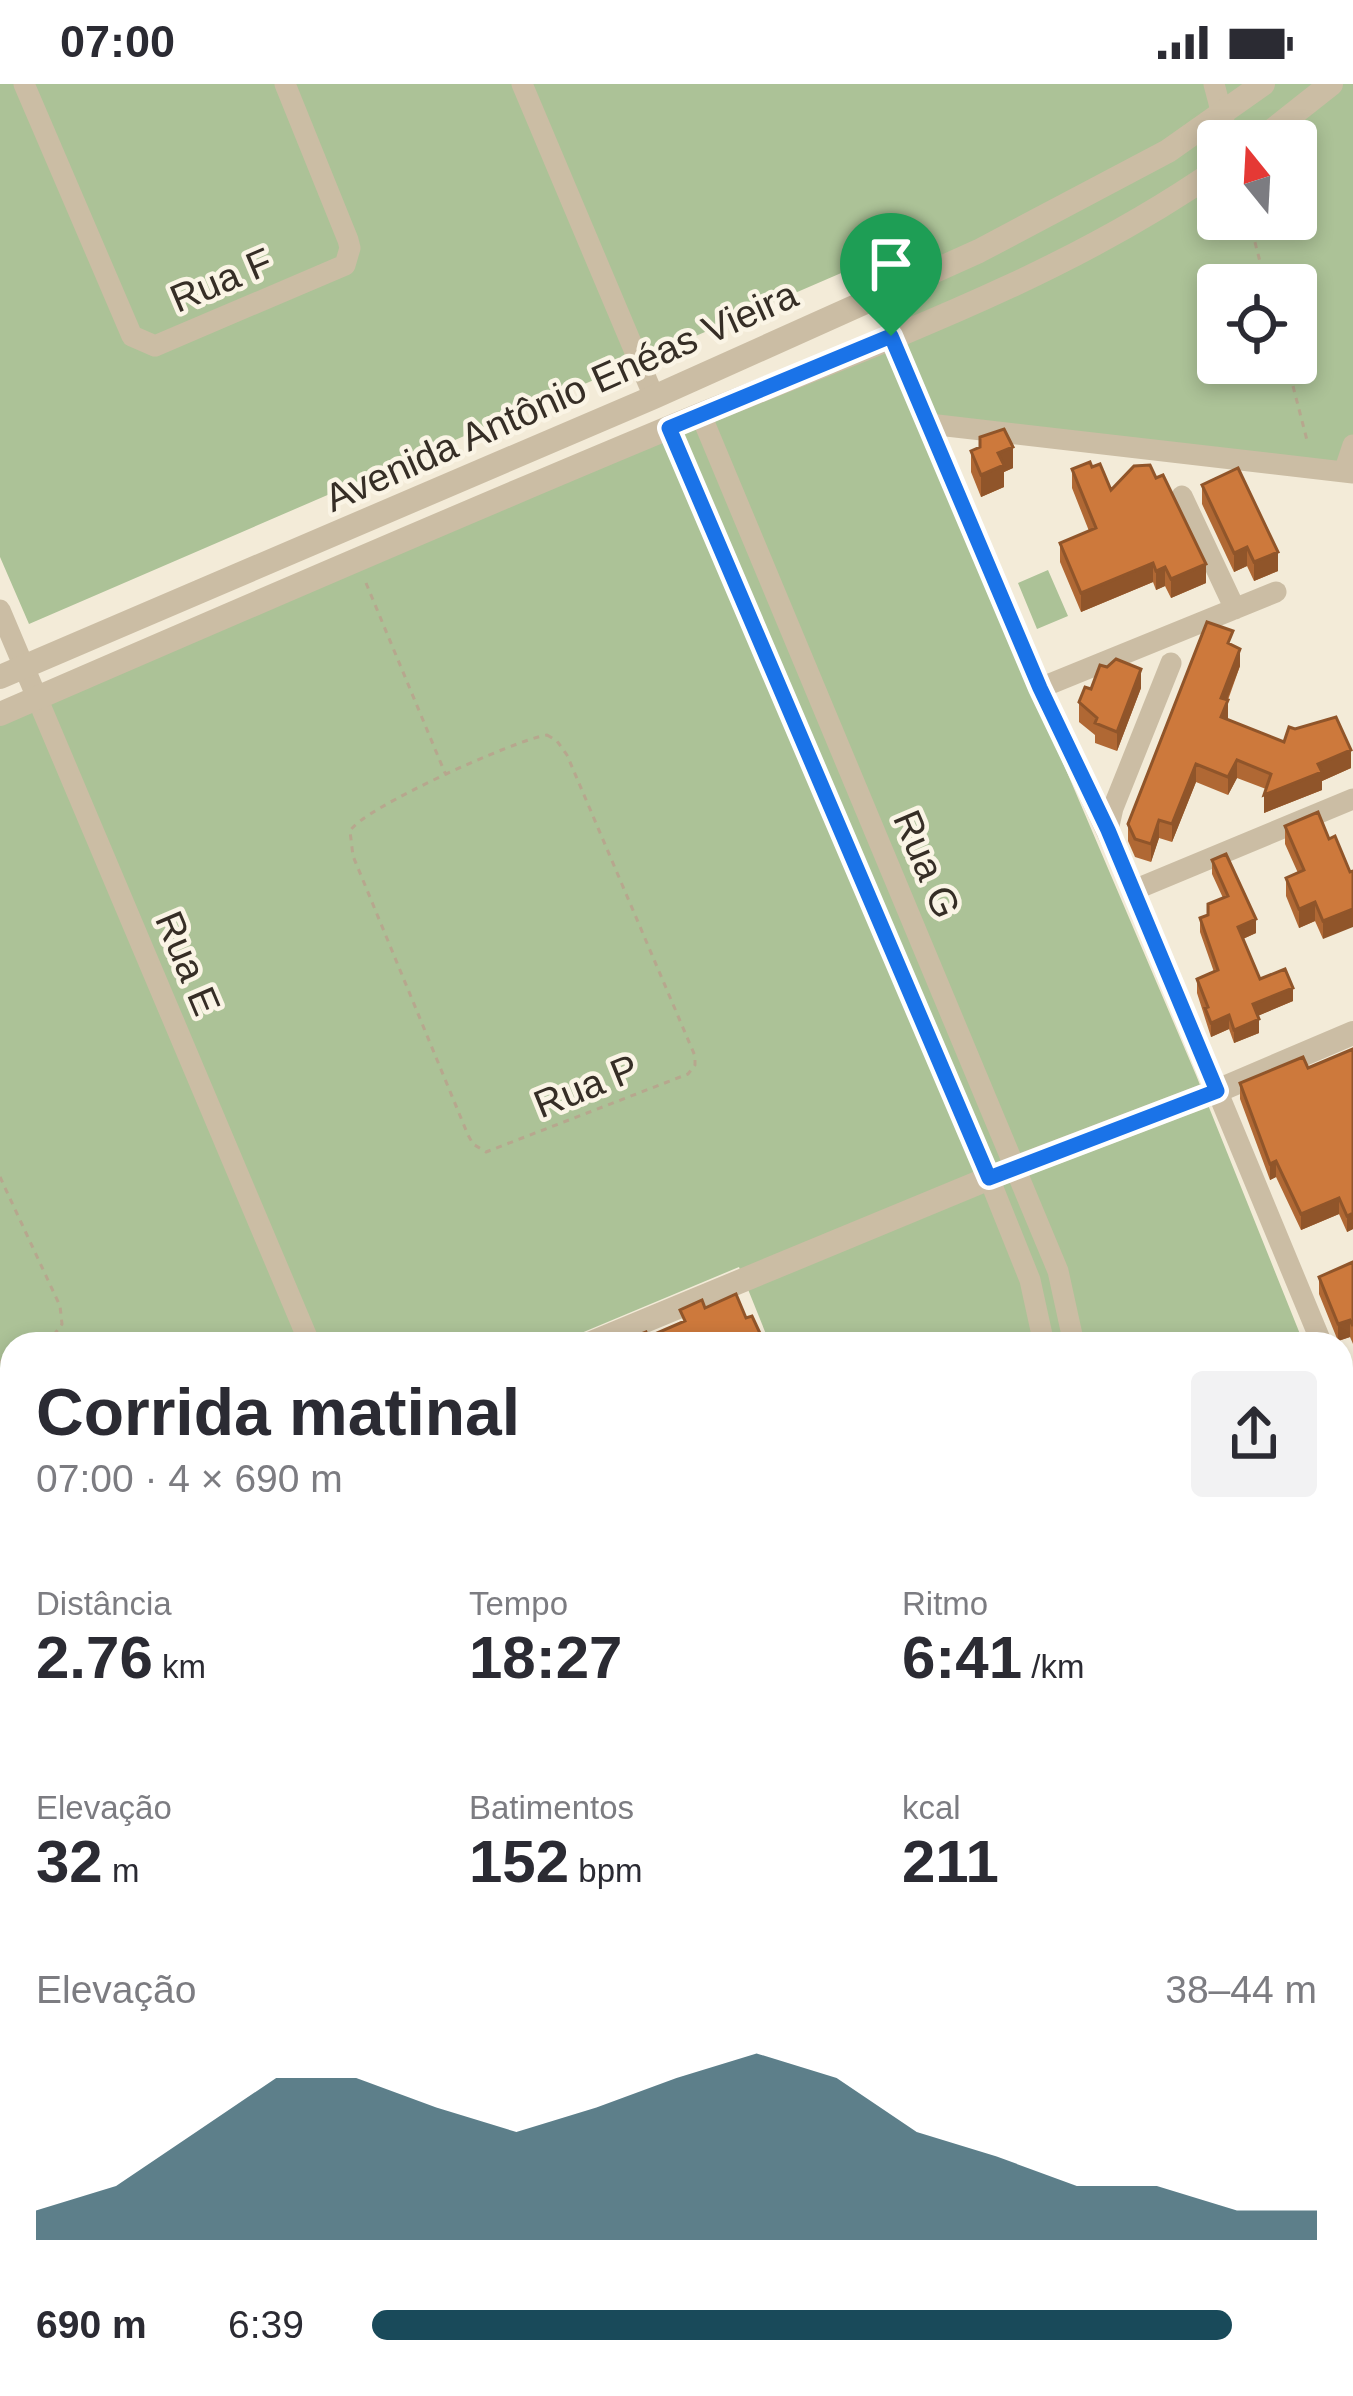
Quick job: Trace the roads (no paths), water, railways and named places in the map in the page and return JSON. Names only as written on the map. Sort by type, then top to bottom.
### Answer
[{"type":"street","name":"Rua F","points":[[24,84],[133,336],[155,346],[345,265],[348,240],[285,84]]},
{"type":"street","points":[[522,84],[654,397]]},
{"type":"street","points":[[1214,84],[1223,120]]},
{"type":"street","name":"Avenida Antônio Enéas Vieira","points":[[1233,120],[1263,84]]},
{"type":"street","points":[[1285,120],[1330,84]]},
{"type":"street","name":"Avenida Antônio Enéas Vieira","points":[[12,672],[654,397],[979,251],[1197,143]]},
{"type":"street","name":"Avenida Antônio Enéas Vieira","points":[[0,714],[1051,268],[1197,182]]},
{"type":"street","points":[[891,336],[1217,1091],[1307,1283],[1319,1332]]},
{"type":"street","name":"Rua G","points":[[701,415],[1058,1271],[1071,1332]]},
{"type":"street","points":[[929,424],[1349,473],[1353,445]]},
{"type":"street","name":"Rua G","points":[[669,428],[989,1178],[1030,1280],[1041,1332]]},
{"type":"street","points":[[1182,496],[1235,609]]},
{"type":"street","points":[[1040,688],[1276,592]]},
{"type":"street","name":"Rua E","points":[[0,610],[12,672],[37,698],[305,1332]]},
{"type":"street","points":[[1108,830],[1112,808],[1171,663]]},
{"type":"street","points":[[1134,890],[1353,799]]},
{"type":"street","points":[[618,1332],[1353,1034]]}]
